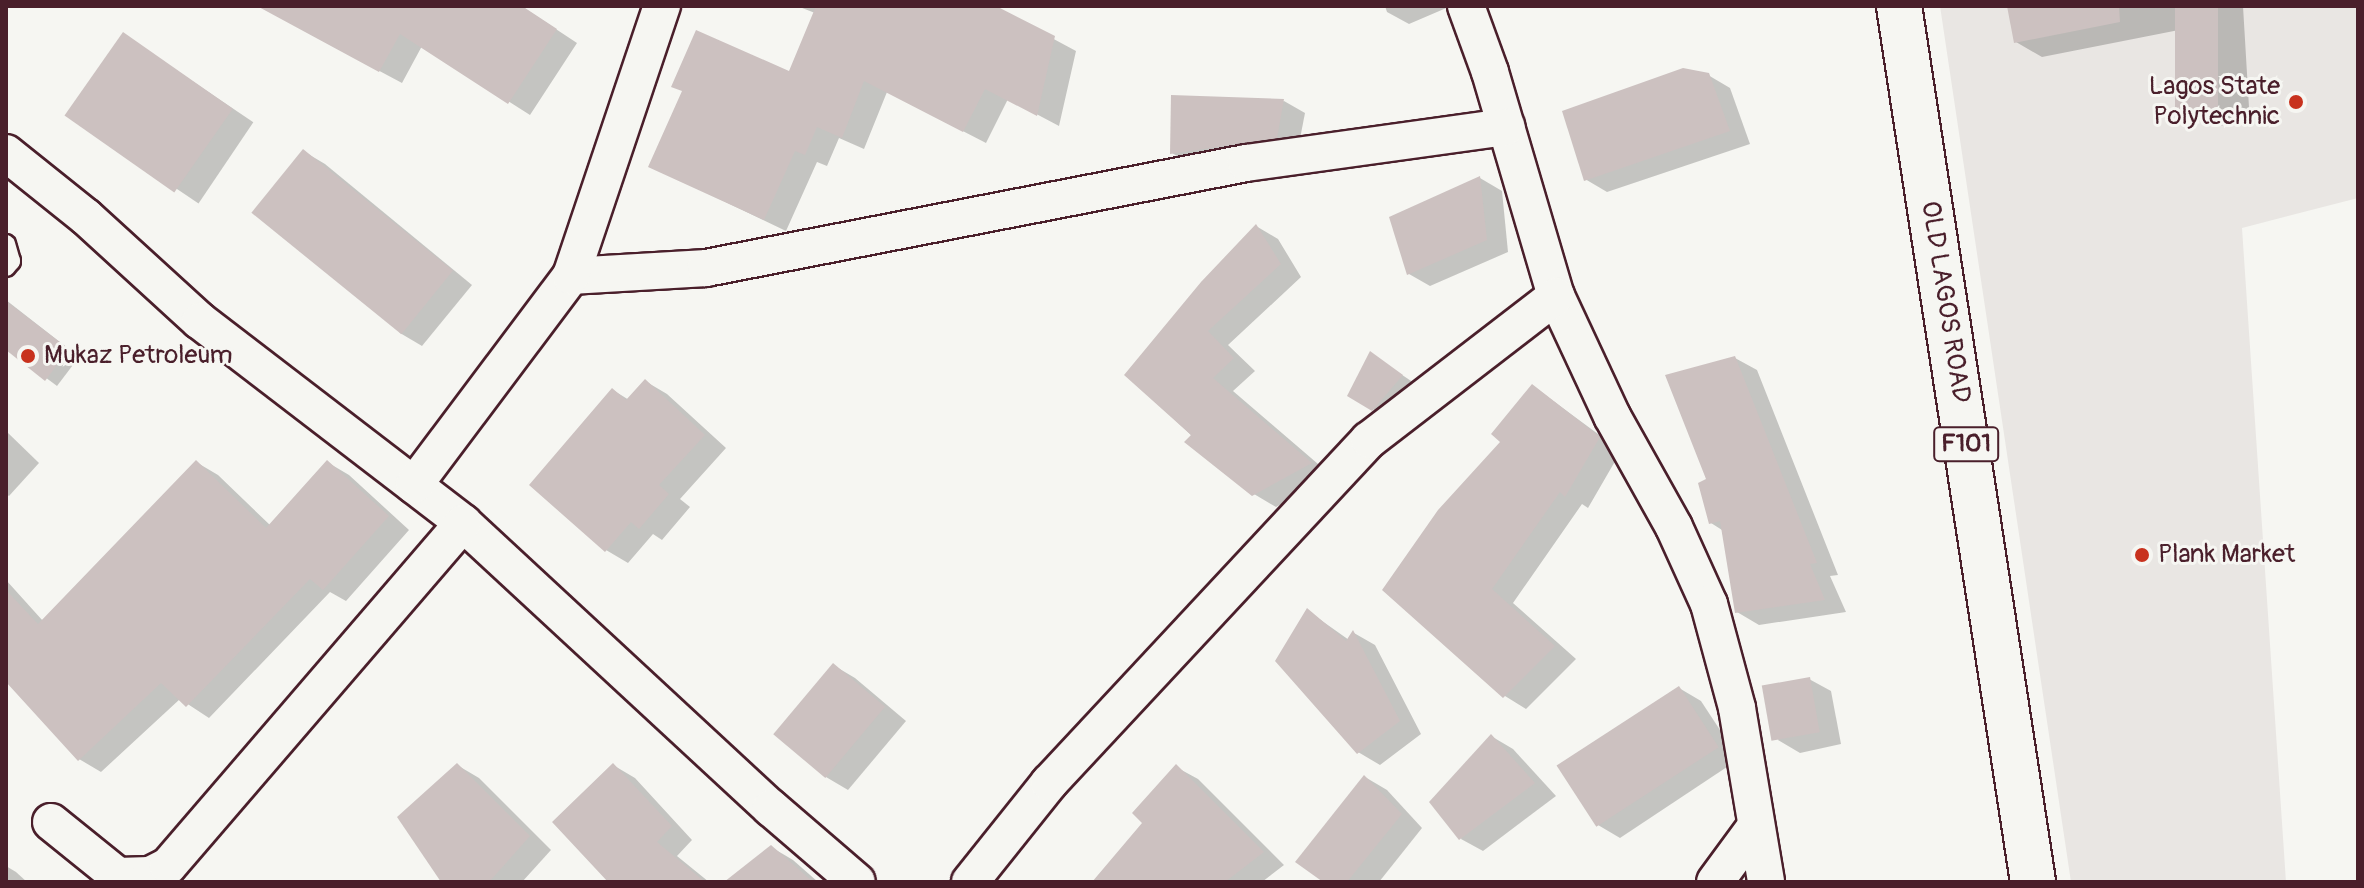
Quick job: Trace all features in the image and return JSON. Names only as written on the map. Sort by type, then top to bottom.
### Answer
[{"type":"main road","name":"OLD LAGOS ROAD","points":[[1899,6],[2033,882]]},
{"type":"street","points":[[414,485],[571,276],[662,6]]},
{"type":"street","points":[[1466,6],[1507,127],[1556,296],[1612,416],[1674,527],[1709,604],[1737,708],[1766,882]]},
{"type":"street","points":[[571,276],[706,268],[1246,163],[1507,127]]},
{"type":"street","points":[[6,153],[86,217],[200,321],[463,523],[771,808],[857,882]]},
{"type":"street","points":[[970,882],[1049,783],[1369,440],[1556,296]]},
{"type":"street","points":[[51,822],[118,876],[150,875],[168,866],[463,523]]},
{"type":"street","points":[[1715,882],[1756,826]]},
{"type":"lane","points":[[6,244],[11,261],[6,267]]},
{"type":"shaded area","name":"Plank Market","points":[[1940,6],[2358,6],[2358,198],[2242,228],[2286,882],[2071,882]]},
{"type":"building","points":[[257,6],[522,6],[557,29],[508,104],[400,34],[379,72]]},
{"type":"building","points":[[816,6],[996,6],[1055,36],[1037,116],[985,89],[963,132],[864,81],[842,138],[817,127],[805,155],[795,151],[764,220],[648,167],[682,91],[671,87],[696,30],[789,71]]},
{"type":"building","points":[[2007,6],[2119,6],[2120,22],[2014,43]]},
{"type":"building","points":[[2175,6],[2218,6],[2218,112],[2175,112]]},
{"type":"building","points":[[123,32],[233,109],[174,192],[64,116]]},
{"type":"building","points":[[1683,68],[1709,73],[1730,131],[1584,181],[1562,111]]},
{"type":"building","points":[[1171,95],[1284,99],[1277,138],[1170,154]]},
{"type":"building","points":[[303,149],[453,270],[401,334],[251,213]]},
{"type":"building","points":[[1480,176],[1487,240],[1407,275],[1389,217]]},
{"type":"building","points":[[1256,224],[1281,264],[1208,331],[1234,358],[1213,378],[1312,463],[1252,496],[1184,442],[1191,435],[1124,375],[1201,282]]},
{"type":"building","points":[[6,301],[69,349],[45,381],[6,350]]},
{"type":"building","points":[[1370,351],[1403,375],[1372,411],[1347,396]]},
{"type":"building","points":[[1735,356],[1817,563],[1810,564],[1825,600],[1735,613],[1720,521],[1709,524],[1698,483],[1706,479],[1665,375]]},
{"type":"building","points":[[645,379],[705,435],[659,485],[669,494],[639,529],[631,522],[605,552],[529,485],[612,388],[626,400]]},
{"type":"building","points":[[1532,384],[1600,437],[1565,497],[1560,492],[1492,589],[1555,646],[1503,698],[1382,590],[1438,510],[1500,442],[1491,434]]},
{"type":"building","points":[[196,460],[266,528],[327,460],[389,516],[323,590],[310,579],[186,707],[161,683],[78,761],[6,682],[6,590],[38,624]]},
{"type":"building","points":[[1307,608],[1346,641],[1353,630],[1400,721],[1357,754],[1275,661]]},
{"type":"building","points":[[833,663],[885,707],[825,778],[773,734]]},
{"type":"building","points":[[1810,677],[1820,732],[1771,741],[1762,686]]},
{"type":"building","points":[[1679,686],[1719,747],[1596,827],[1557,766]]},
{"type":"building","points":[[1491,734],[1535,783],[1459,840],[1429,802]]},
{"type":"building","points":[[457,763],[530,836],[489,882],[441,882],[397,817]]},
{"type":"building","points":[[613,763],[672,826],[657,842],[705,882],[608,882],[552,822]]},
{"type":"building","points":[[1176,764],[1264,852],[1225,882],[1092,882],[1142,823],[1132,813]]},
{"type":"building","points":[[1364,775],[1402,814],[1347,882],[1323,882],[1295,862]]},
{"type":"building","points":[[771,845],[813,882],[724,882]]},
{"type":"place","name":"Lagos State Polytechnic","points":[[2296,102]]},
{"type":"place","name":"Mukaz Petroleum","points":[[28,356]]},
{"type":"place","name":"Plank Market","points":[[2142,555]]}]
